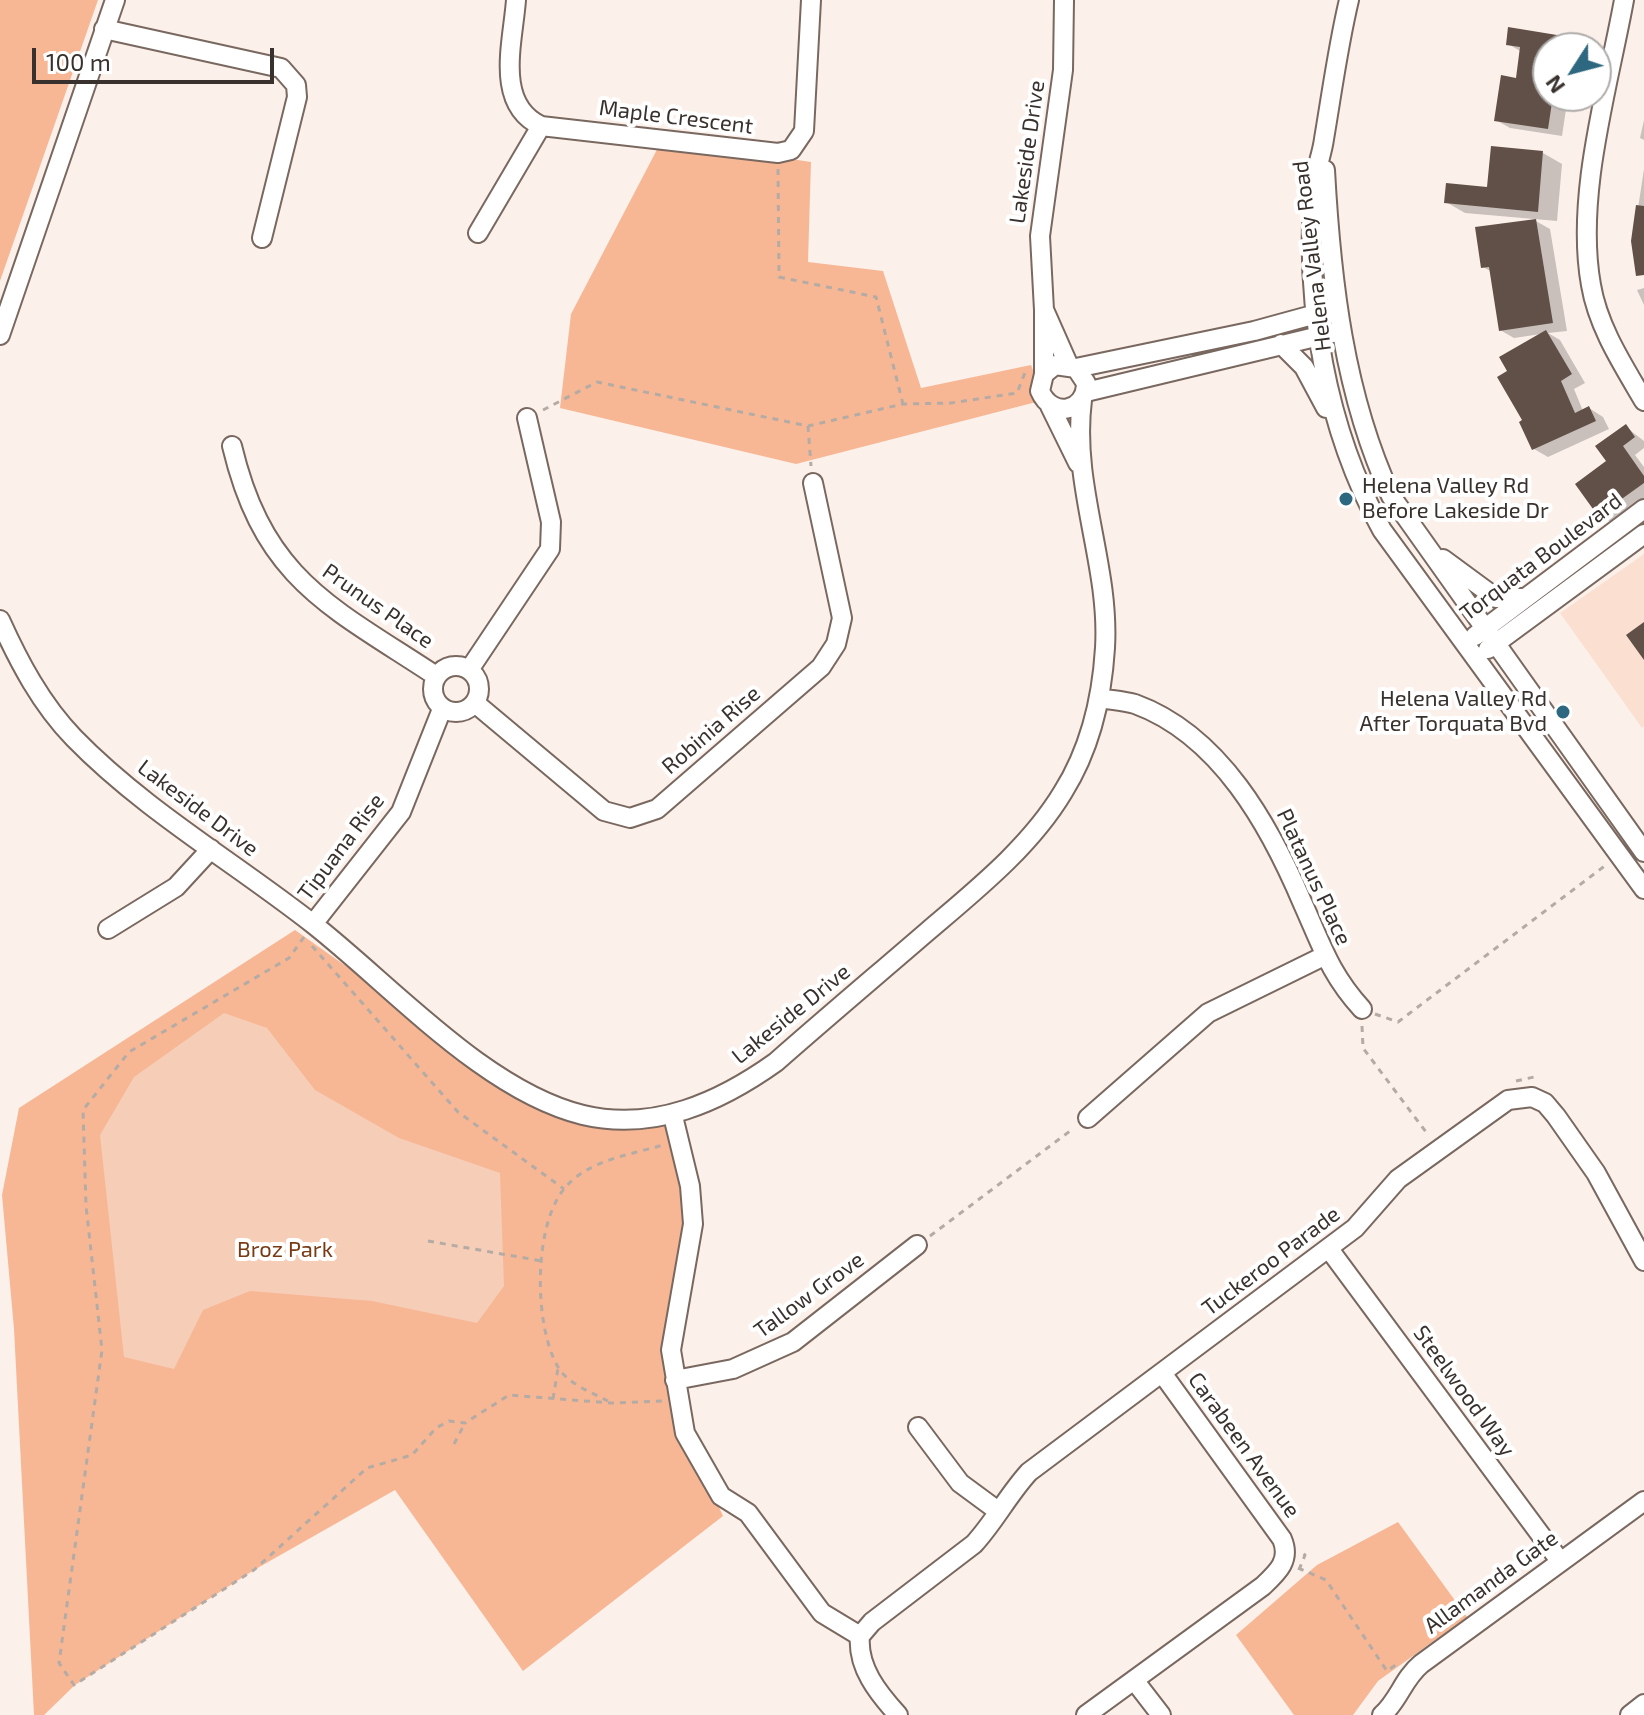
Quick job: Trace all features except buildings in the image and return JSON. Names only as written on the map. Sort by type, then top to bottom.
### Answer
[{"type":"street","points":[[0,335],[115,0]]},
{"type":"street","points":[[478,233],[541,126],[530,121],[512,99],[510,83],[516,0]]},
{"type":"street","name":"Maple Crescent","points":[[541,126],[778,153],[791,150],[804,131],[811,0]]},
{"type":"street","name":"Lakeside Drive","points":[[1064,0],[1063,70],[1040,236],[1044,310],[1044,374],[1040,391],[1079,465]]},
{"type":"street","name":"Helena Valley Road","points":[[1349,0],[1314,184],[1313,208],[1312,271],[1341,439],[1358,484],[1382,530],[1644,889]]},
{"type":"street","points":[[1624,0],[1593,170],[1588,245],[1591,286],[1611,343],[1644,401]]},
{"type":"street","points":[[104,29],[281,68],[290,75],[297,97],[262,238]]},
{"type":"street","name":"Helena Valley Road","points":[[1324,143],[1338,309],[1356,401],[1374,459],[1391,496],[1644,852]]},
{"type":"street","points":[[1044,374],[1055,365],[1072,366],[1254,331],[1338,309]]},
{"type":"street","name":"Lakeside Drive","points":[[0,620],[41,697],[72,736],[109,772],[211,849],[308,931],[504,1081],[553,1106],[587,1116],[625,1119],[673,1116],[740,1088],[776,1062],[985,883],[1031,835],[1063,793],[1087,746],[1099,698],[1105,646],[1104,604],[1079,465],[1083,374],[1072,366],[1044,310]]},
{"type":"street","points":[[1050,406],[1061,410],[1073,408],[1084,396],[1281,344],[1343,331]]},
{"type":"street","points":[[1281,344],[1304,367],[1341,439]]},
{"type":"street","points":[[469,670],[550,549],[551,522],[527,418]]},
{"type":"street","name":"Prunus Place","points":[[232,446],[252,513],[264,537],[292,571],[327,605],[436,676]]},
{"type":"street","name":"Robinia Rise","points":[[475,703],[604,811],[630,818],[657,809],[821,667],[836,644],[842,618],[813,483]]},
{"type":"street","name":"Torquata Boulevard","points":[[1490,636],[1522,598],[1644,509]]},
{"type":"street","name":"Torquata Boulevard","points":[[1472,650],[1644,534]]},
{"type":"street","points":[[1428,548],[1496,598],[1522,598]]},
{"type":"street","points":[[451,666],[469,670],[479,685],[475,703],[460,712],[442,709],[432,694],[436,676],[451,666]]},
{"type":"street","name":"Platanus Place","points":[[1099,698],[1134,704],[1203,748],[1253,803],[1276,842],[1334,976],[1362,1009]]},
{"type":"street","name":"Tipuana Rise","points":[[308,931],[401,812],[442,709]]},
{"type":"street","points":[[108,929],[176,887],[211,849]]},
{"type":"street","points":[[1088,1118],[1208,1013],[1324,956]]},
{"type":"street","name":"Tuckeroo Parade","points":[[860,1636],[872,1622],[958,1559],[988,1529],[1029,1472],[1329,1249],[1355,1228],[1398,1179],[1508,1100],[1532,1097],[1545,1103],[1596,1173],[1644,1261]]},
{"type":"street","points":[[673,1116],[690,1186],[693,1224],[672,1328],[677,1401],[685,1433],[721,1496],[748,1513],[822,1613],[860,1636],[859,1653],[864,1669],[898,1715]]},
{"type":"street","name":"Tallow Grove","points":[[675,1380],[733,1369],[793,1342],[917,1245]]},
{"type":"street","name":"Steelwood Way","points":[[1329,1249],[1560,1561]]},
{"type":"street","name":"Carabeen Avenue","points":[[1162,1373],[1282,1539],[1286,1555],[1283,1564]]},
{"type":"street","points":[[918,1427],[960,1483],[998,1511]]},
{"type":"street","name":"Allamanda Gate","points":[[1392,1711],[1412,1671],[1644,1501]]},
{"type":"street","points":[[1086,1715],[1263,1586],[1283,1564]]},
{"type":"street","points":[[1134,1680],[1161,1715]]},
{"type":"street","points":[[1630,1715],[1644,1704]]},
{"type":"path","points":[[778,153],[779,277],[876,297],[903,404]]},
{"type":"path","points":[[527,418],[597,382],[808,426],[903,404],[951,403],[1017,393],[1032,354],[1042,351]]},
{"type":"path","points":[[808,426],[813,483]]},
{"type":"path","points":[[1439,1149],[1363,1048],[1362,1009],[1398,1022],[1619,856]]},
{"type":"path","points":[[465,1423],[449,1421],[436,1428],[412,1455],[367,1468],[254,1570],[74,1685],[59,1663],[102,1350],[86,1206],[83,1110],[129,1052],[289,958],[308,931],[458,1112],[564,1189]]},
{"type":"path","points":[[917,1245],[1088,1118]]},
{"type":"path","points":[[553,1399],[558,1368],[545,1330],[540,1279],[546,1228],[564,1189],[597,1164],[679,1140]]},
{"type":"path","points":[[428,1241],[542,1261]]},
{"type":"path","points":[[558,1368],[573,1382],[611,1403]]},
{"type":"path","points":[[454,1444],[465,1423],[509,1395],[611,1403],[677,1401]]},
{"type":"path","points":[[1283,1564],[1326,1580],[1387,1671],[1403,1660],[1412,1671]]},
{"type":"shaded area","points":[[1644,554],[1644,726],[1642,728],[1560,613]]},
{"type":"shaded area","points":[[224,1013],[267,1028],[315,1090],[399,1138],[500,1173],[504,1286],[477,1323],[372,1301],[250,1291],[203,1310],[174,1369],[124,1357],[100,1135],[134,1077]]},
{"type":"green space","points":[[0,0],[98,0],[0,281]]},
{"type":"green space","points":[[662,140],[811,162],[808,262],[883,271],[921,388],[1031,365],[1044,400],[796,464],[560,408],[571,314]]},
{"type":"green space","name":"Broz Park","points":[[295,930],[467,1052],[553,1106],[673,1116],[690,1186],[672,1328],[685,1433],[723,1516],[523,1671],[395,1490],[254,1570],[75,1685],[44,1715],[34,1715],[14,1329],[2,1195],[19,1108]]},
{"type":"green space","points":[[1398,1522],[1467,1617],[1378,1681],[1353,1715],[1294,1715],[1236,1635],[1317,1565]]},
{"type":"place","name":"Helena Valley Rd Before Lakeside Dr","points":[[1346,499]]},
{"type":"place","name":"Helena Valley Rd After Torquata Bvd","points":[[1563,712]]}]
